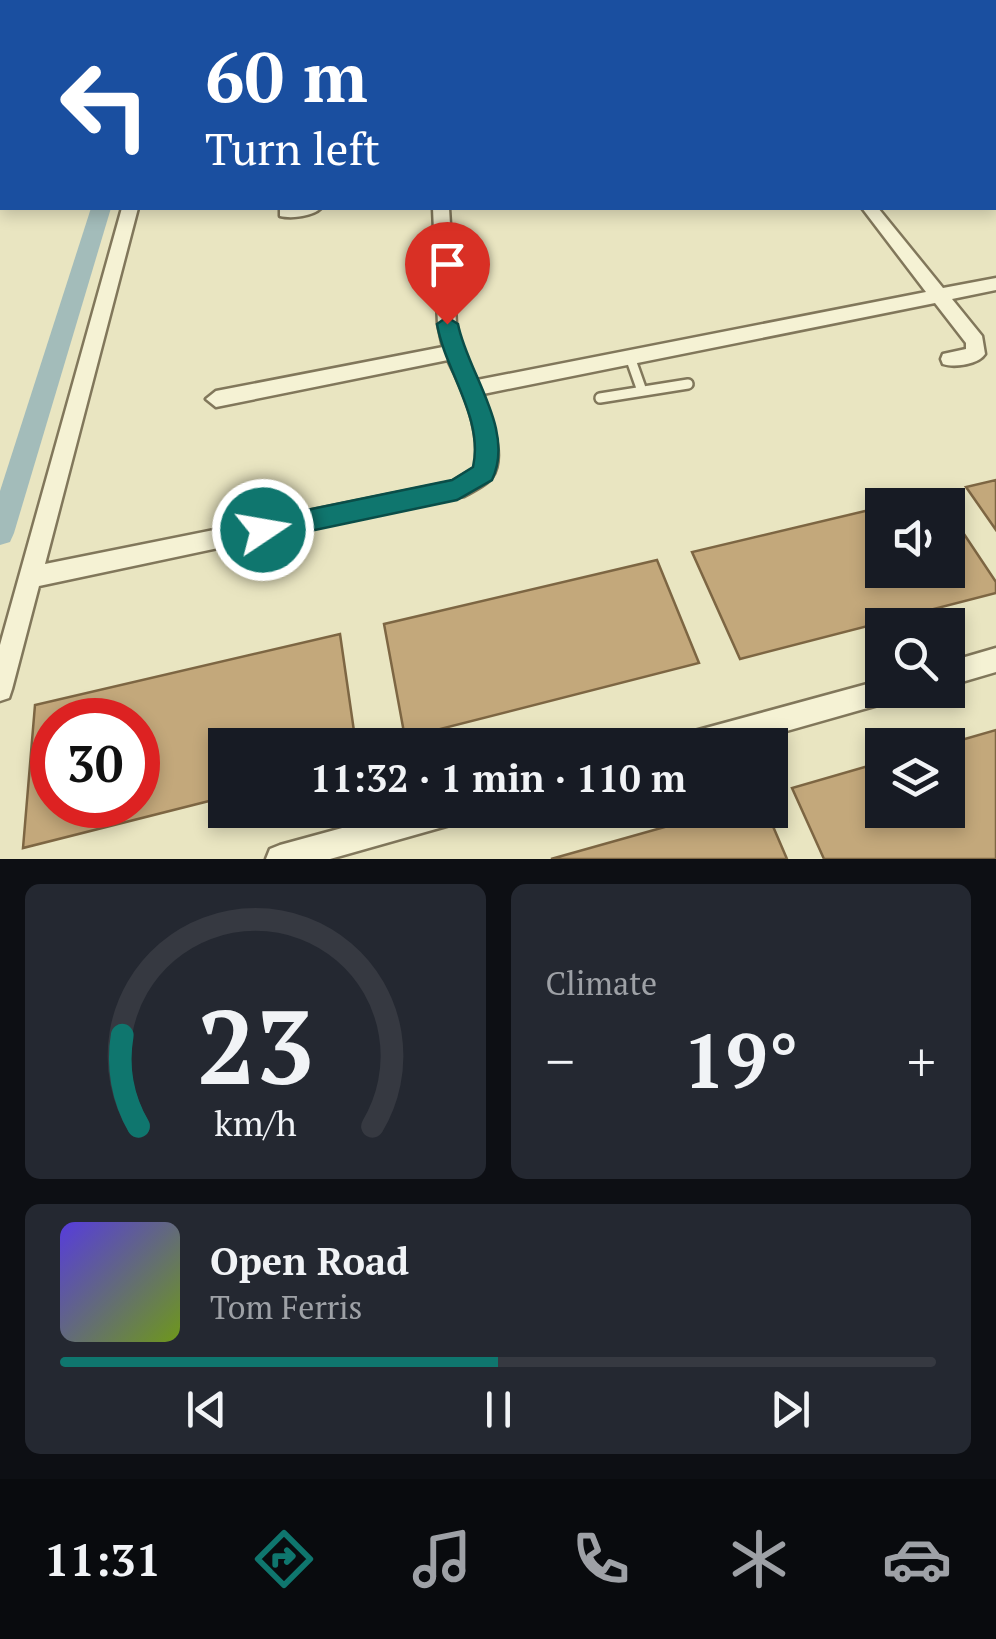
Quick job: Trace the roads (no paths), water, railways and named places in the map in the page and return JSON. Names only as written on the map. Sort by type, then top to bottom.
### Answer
[{"type":"street","points":[[0,690],[129,210]]},
{"type":"street","points":[[286,212],[300,210]]},
{"type":"street","points":[[29,578],[457,490],[484,473],[488,452],[472,388],[452,352],[441,210]]},
{"type":"street","points":[[872,210],[978,349],[970,358],[950,359]]},
{"type":"street","points":[[472,388],[996,284]]},
{"type":"street","points":[[216,399],[452,352]]},
{"type":"street","points":[[965,669],[996,660]]},
{"type":"street","points":[[753,728],[865,697]]},
{"type":"street","points":[[280,859],[392,828]]},
{"type":"lane","points":[[630,357],[642,392]]},
{"type":"lane","points":[[600,398],[688,384]]},
{"type":"waterway","points":[[0,533],[100,210]]}]
